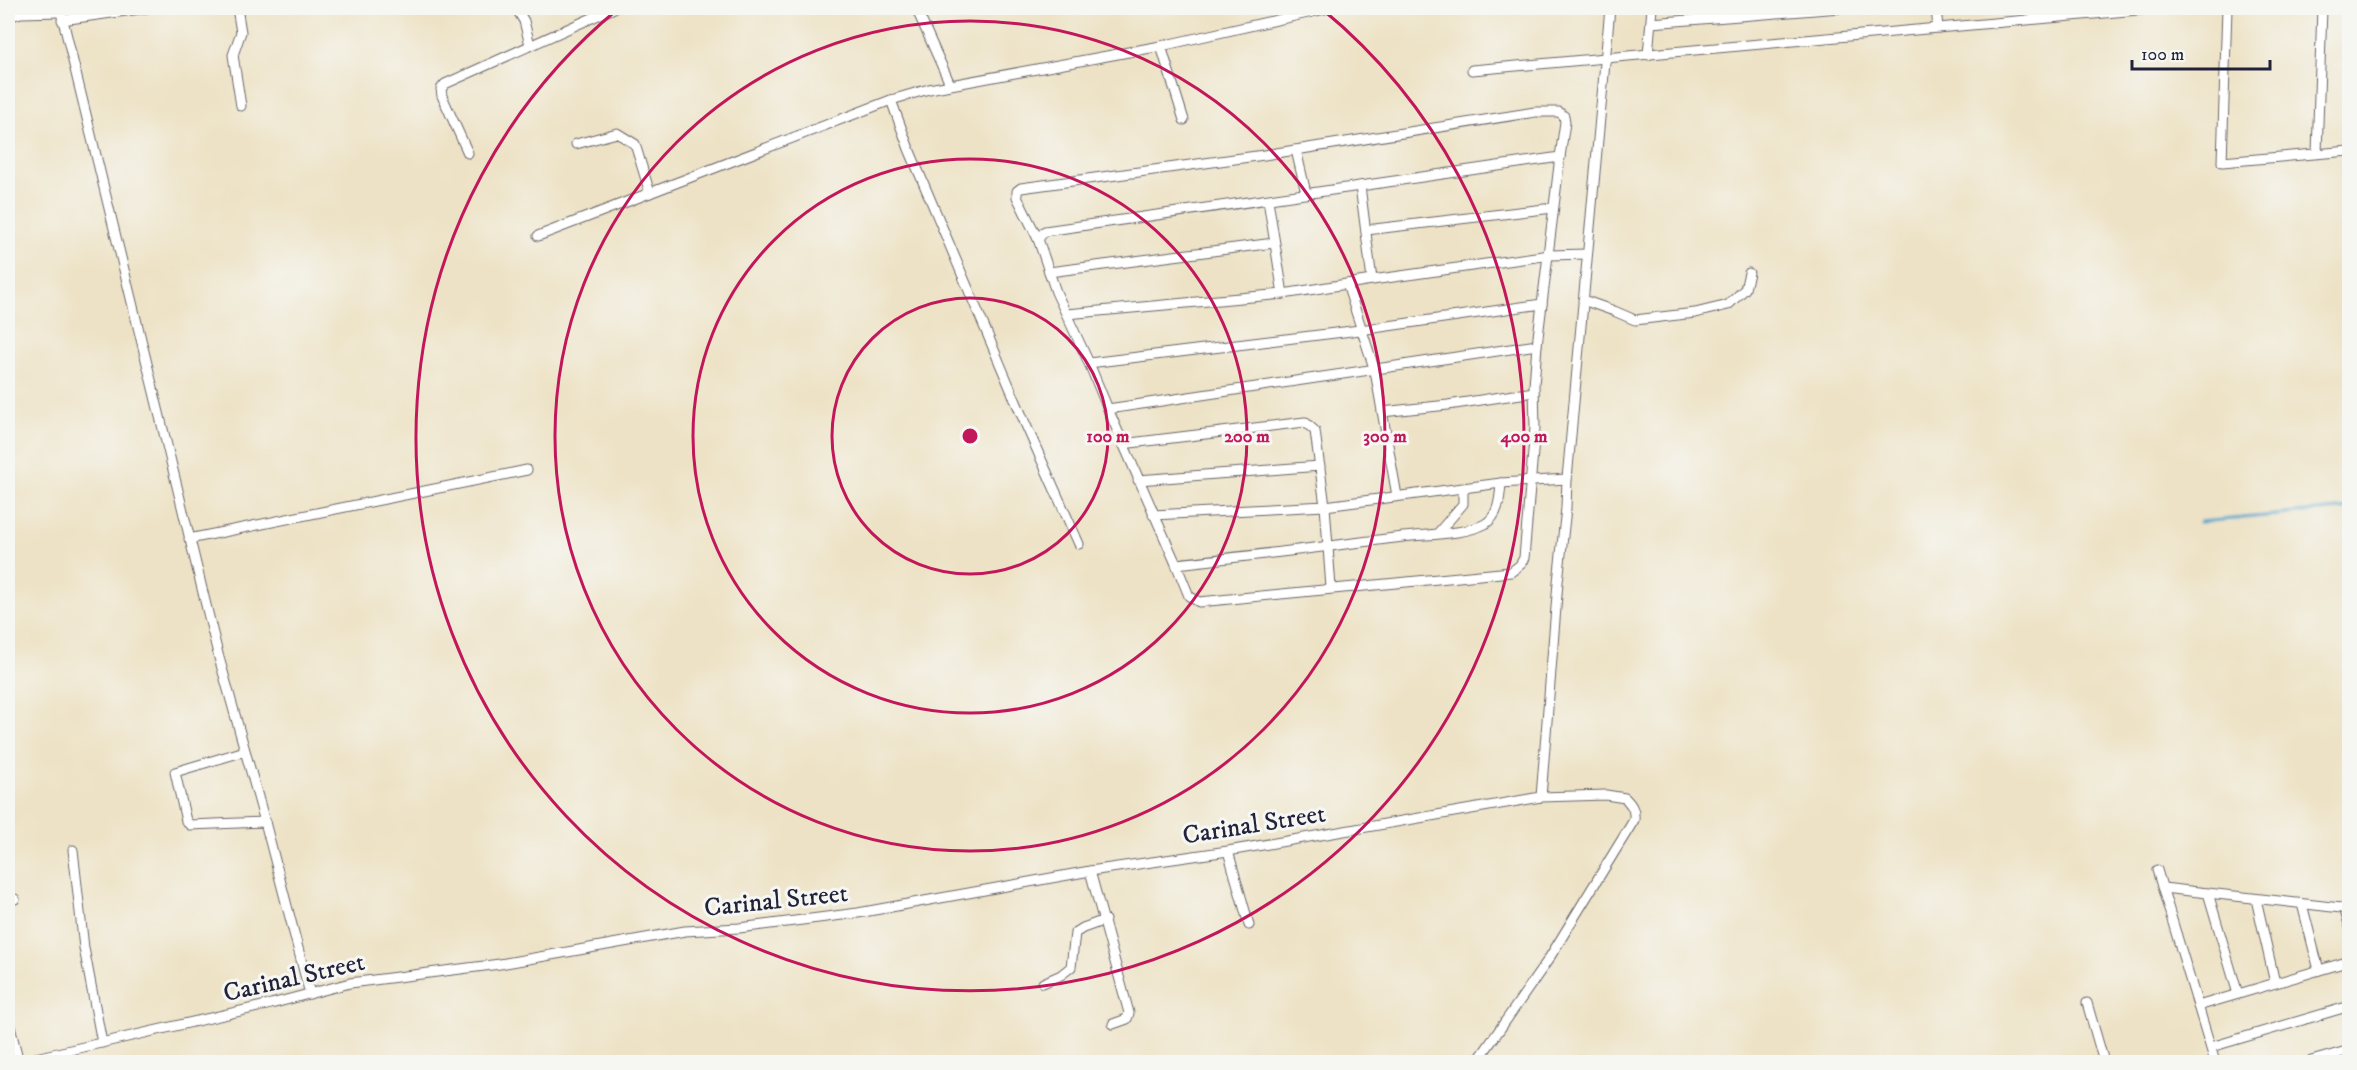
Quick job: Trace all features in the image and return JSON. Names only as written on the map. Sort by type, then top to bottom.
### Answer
[{"type":"street","points":[[8,17],[21,13],[147,8]]},
{"type":"street","points":[[237,8],[241,32],[233,55],[241,105]]},
{"type":"street","points":[[516,8],[524,21],[530,45]]},
{"type":"street","points":[[468,153],[442,96],[441,89],[445,84],[614,8]]},
{"type":"street","points":[[916,8],[950,84]]},
{"type":"street","points":[[538,236],[891,100],[950,84],[1161,46],[1330,8]]},
{"type":"street","points":[[1541,797],[1567,479],[1610,8]]},
{"type":"street","points":[[1648,55],[1652,8]]},
{"type":"street","points":[[1651,23],[1840,8]]},
{"type":"street","points":[[1936,8],[1938,28]]},
{"type":"street","points":[[1472,69],[2160,8]]},
{"type":"street","points":[[2227,8],[2222,162],[2349,151]]},
{"type":"street","points":[[2317,153],[2322,8]]},
{"type":"street","points":[[60,13],[218,654],[310,994]]},
{"type":"street","points":[[1161,46],[1184,120]]},
{"type":"street","points":[[891,100],[914,160],[1079,544]]},
{"type":"street","points":[[1535,112],[1559,112],[1564,116],[1560,157],[1550,255],[1537,345],[1531,480],[1524,558],[1520,565],[1511,572],[1198,602],[1189,596],[1049,272],[1038,238],[1017,197],[1017,191],[1021,188],[1296,150],[1535,112]]},
{"type":"street","points":[[576,144],[617,133],[635,144],[650,193]]},
{"type":"street","points":[[1296,150],[1306,193]]},
{"type":"street","points":[[1038,238],[1045,231],[1560,157]]},
{"type":"street","points":[[1360,186],[1372,280]]},
{"type":"street","points":[[1268,200],[1283,294]]},
{"type":"street","points":[[1366,230],[1553,208]]},
{"type":"street","points":[[1049,272],[1274,243]]},
{"type":"street","points":[[1067,314],[1283,294],[1550,255],[1587,254]]},
{"type":"street","points":[[1583,300],[1635,320],[1695,313],[1728,305],[1745,289],[1749,273]]},
{"type":"street","points":[[1347,284],[1375,371],[1397,496]]},
{"type":"street","points":[[1089,363],[1360,330],[1542,304]]},
{"type":"street","points":[[1108,409],[1375,371],[1537,345]]},
{"type":"street","points":[[1382,412],[1534,392]]},
{"type":"street","points":[[1122,444],[1305,422],[1315,431],[1325,506],[1331,588]]},
{"type":"street","points":[[1138,480],[1320,466]]},
{"type":"street","points":[[189,539],[527,470]]},
{"type":"street","points":[[1153,515],[1325,506],[1463,490],[1501,483],[1567,479]]},
{"type":"street","points":[[1176,564],[1328,548],[1483,525],[1489,521],[1499,503],[1501,483]]},
{"type":"street","points":[[1438,533],[1463,504],[1463,490]]},
{"type":"street","points":[[245,751],[175,772],[186,821],[190,825],[265,822]]},
{"type":"street","name":"Carinal Street","points":[[19,1062],[350,983],[500,964],[685,931],[738,928],[858,913],[1090,871],[1228,851],[1541,797],[1606,795],[1625,798],[1633,808],[1634,820],[1548,960],[1477,1062]]},
{"type":"street","points":[[73,850],[84,948],[102,1043]]},
{"type":"street","points":[[1228,851],[1249,925]]},
{"type":"street","points":[[2157,870],[2215,1062]]},
{"type":"street","points":[[1090,871],[1129,1012],[1127,1018],[1113,1024]]},
{"type":"street","points":[[2163,888],[2347,909],[2349,927]]},
{"type":"street","points":[[2208,893],[2238,994]]},
{"type":"street","points":[[2256,898],[2275,983]]},
{"type":"street","points":[[2302,904],[2319,970]]},
{"type":"street","points":[[1043,982],[1071,968],[1075,933],[1083,927],[1104,920]]},
{"type":"street","points":[[2198,1006],[2349,961]]},
{"type":"street","points":[[2087,1004],[2104,1062]]},
{"type":"street","points":[[2211,1047],[2349,1006]]},
{"type":"street","points":[[8,1019],[19,1062]]},
{"type":"street","points":[[2308,1062],[2349,1050]]},
{"type":"waterway","points":[[2200,522],[2350,508]]}]
